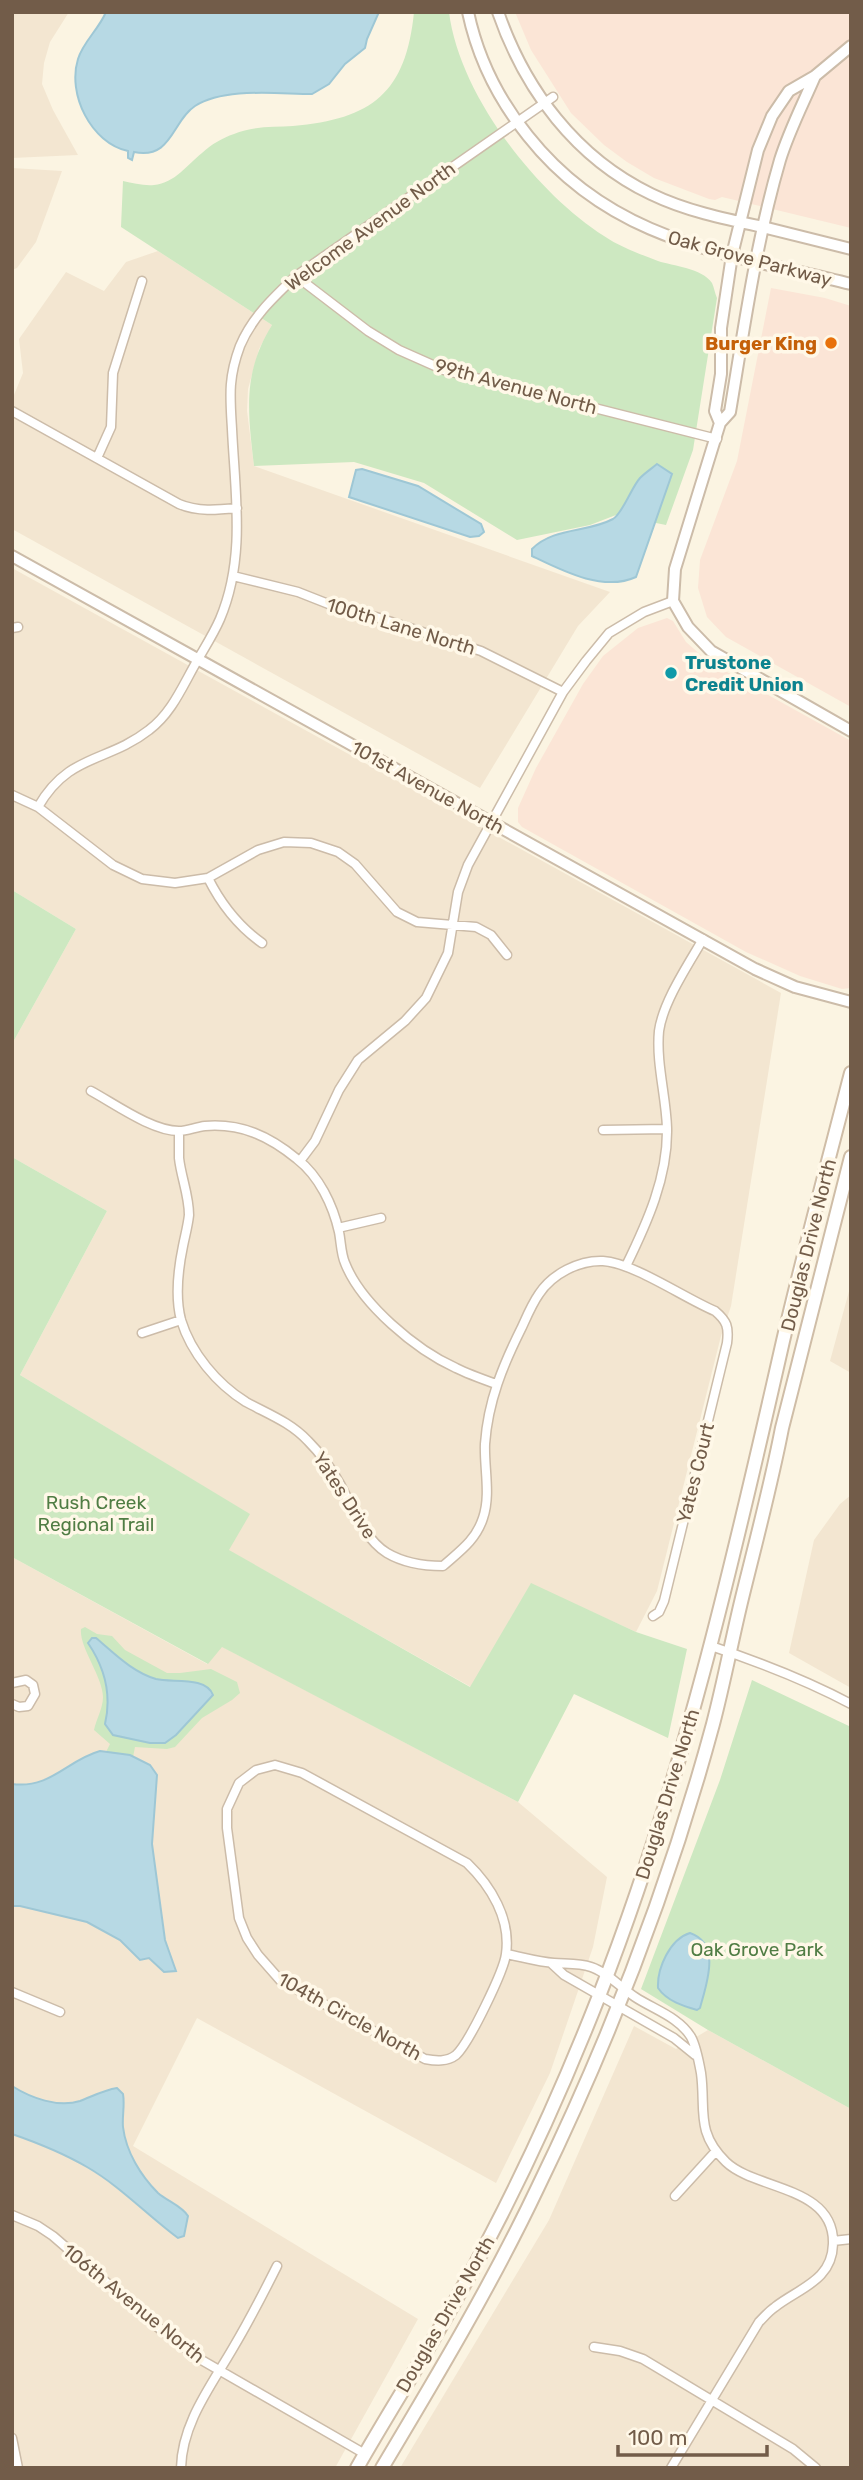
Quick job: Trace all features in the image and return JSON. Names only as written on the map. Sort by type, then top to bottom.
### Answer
[{"type":"main road","name":"Douglas Drive North","points":[[356,2468],[457,2298],[500,2217],[552,2109],[632,1908],[674,1778],[711,1646],[754,1475],[784,1338],[851,1073]]},
{"type":"main road","name":"Douglas Drive North","points":[[382,2468],[505,2254],[562,2137],[618,2007],[690,1804],[713,1722],[785,1415],[851,1157]]},
{"type":"street","name":"Oak Grove Parkway","points":[[468,12],[485,68],[501,98],[517,122],[575,186],[617,214],[669,237],[851,284]]},
{"type":"street","name":"Oak Grove Parkway","points":[[498,12],[515,55],[549,100],[564,129],[632,184],[678,205],[851,249]]},
{"type":"street","points":[[720,423],[715,411],[722,374],[721,328],[732,255],[758,150],[772,116],[789,91],[815,76],[851,46]]},
{"type":"street","points":[[815,76],[780,160],[756,261],[730,412],[720,423],[675,569],[673,601],[688,627],[711,651],[851,731]]},
{"type":"street","name":"Welcome Avenue North","points":[[38,807],[47,791],[76,766],[149,730],[170,709],[220,619],[233,576],[237,508],[230,380],[241,344],[261,309],[296,276],[549,100]]},
{"type":"street","name":"99th Avenue North","points":[[296,276],[399,351],[444,370],[717,439]]},
{"type":"street","points":[[97,458],[111,427],[112,384],[116,362],[142,281]]},
{"type":"street","points":[[12,411],[188,508],[237,508]]},
{"type":"street","name":"101st Avenue North","points":[[12,556],[755,969],[795,986],[851,1002]]},
{"type":"street","name":"100th Lane North","points":[[233,576],[298,592],[331,605],[494,655],[562,692]]},
{"type":"street","points":[[300,1161],[315,1141],[339,1090],[358,1060],[405,1021],[426,998],[448,953],[451,925],[461,883],[490,822],[562,692],[609,633],[644,612],[673,601]]},
{"type":"street","points":[[12,795],[38,807],[113,865],[142,879],[175,883],[208,878],[271,846],[284,842],[311,843],[338,852],[355,864],[397,912],[417,922],[476,927],[491,935],[508,955]]},
{"type":"street","points":[[208,878],[219,901],[247,932],[262,943]]},
{"type":"street","points":[[626,1266],[645,1226],[664,1167],[667,1129],[659,1030],[674,988],[702,939]]},
{"type":"street","points":[[91,1091],[149,1123],[179,1131],[228,1125],[254,1130],[300,1161],[318,1182],[338,1228],[344,1263],[361,1291],[387,1320],[420,1346],[454,1368],[496,1384]]},
{"type":"street","points":[[603,1130],[667,1129]]},
{"type":"street","name":"Yates Drive","points":[[179,1131],[180,1159],[189,1216],[177,1290],[181,1320],[198,1355],[222,1384],[301,1433],[320,1454],[370,1537],[385,1552],[405,1561],[443,1566],[472,1542],[484,1516],[485,1444],[496,1384],[539,1293],[552,1280],[570,1268],[586,1262],[604,1261],[626,1266],[715,1311],[728,1325]]},
{"type":"street","points":[[338,1228],[381,1218]]},
{"type":"street","points":[[142,1333],[181,1320]]},
{"type":"street","name":"Yates Court","points":[[653,1616],[659,1612],[664,1601],[727,1343],[728,1325]]},
{"type":"street","points":[[711,1646],[818,1687],[851,1704]]},
{"type":"street","points":[[12,1683],[26,1680],[33,1685],[35,1694],[28,1706],[19,1707],[12,1704]]},
{"type":"street","name":"104th Circle North","points":[[275,1765],[292,1768],[467,1863],[485,1881],[500,1910],[506,1954],[467,2041],[456,2055],[447,2060],[435,2061],[416,2055],[291,1987],[280,1980],[258,1955],[239,1918],[227,1828],[227,1809],[235,1790],[256,1770],[275,1765]]},
{"type":"street","points":[[506,1954],[551,1963],[593,1967],[678,2023],[692,2038],[701,2072],[704,2125],[716,2151],[728,2164],[741,2172],[785,2188],[810,2201],[824,2215],[833,2241],[825,2270],[812,2285],[775,2306],[760,2322],[671,2468]]},
{"type":"street","points":[[551,1963],[564,1975],[674,2038],[697,2057]]},
{"type":"street","points":[[12,1992],[61,2012]]},
{"type":"street","points":[[676,2196],[716,2151]]},
{"type":"street","name":"106th Avenue North","points":[[12,2215],[53,2236],[160,2329],[220,2371],[365,2454]]},
{"type":"street","points":[[833,2241],[851,2239]]},
{"type":"street","points":[[181,2468],[181,2455],[188,2430],[277,2266]]},
{"type":"street","points":[[594,2347],[633,2354],[793,2449],[816,2468]]},
{"type":"street","points":[[12,2438],[18,2468]]},
{"type":"shaded area","points":[[12,12],[69,12],[50,42],[42,84],[78,155],[12,158]]},
{"type":"shaded area","points":[[515,12],[851,12],[851,228],[722,197],[709,199],[654,178],[627,162],[604,145],[571,113],[531,50]]},
{"type":"shaded area","points":[[12,168],[62,171],[36,242],[17,268],[12,270]]},
{"type":"shaded area","points":[[158,251],[272,325],[259,349],[248,389],[247,411],[254,466],[610,592],[578,626],[480,788],[12,529],[12,395],[23,373],[19,339],[66,272],[104,291],[126,262]]},
{"type":"shaded area","points":[[771,288],[851,306],[851,707],[726,637],[707,617],[698,588],[700,560],[737,461]]},
{"type":"shaded area","points":[[12,568],[781,993],[731,1306],[721,1336],[657,1591],[636,1632],[531,1584],[471,1687],[228,1550],[249,1514],[20,1375],[107,1211],[12,1157],[12,1044],[76,929],[12,890]]},
{"type":"shaded area","points":[[667,618],[673,621],[686,642],[709,662],[851,741],[851,988],[842,989],[800,976],[746,952],[522,827],[518,822],[518,808],[536,768],[583,684],[603,656],[638,628]]},
{"type":"shaded area","points":[[851,1284],[851,1373],[830,1361]]},
{"type":"shaded area","points":[[851,1495],[851,1688],[789,1653],[814,1540],[840,1504]]},
{"type":"shaded area","points":[[12,1557],[207,1664],[221,1646],[518,1802],[607,1877],[593,1947],[550,2073],[496,2183],[197,2018],[133,2146],[418,2319],[335,2468],[12,2468]]},
{"type":"shaded area","points":[[634,2026],[676,2049],[708,2030],[851,2109],[851,2468],[400,2468],[549,2220]]},
{"type":"green space","points":[[414,12],[449,12],[456,43],[468,76],[485,108],[505,139],[552,194],[578,217],[617,244],[658,261],[694,271],[712,283],[717,298],[693,450],[666,525],[616,515],[590,525],[517,540],[424,483],[354,462],[254,466],[249,394],[256,360],[272,325],[121,227],[123,181],[146,185],[161,184],[174,177],[213,144],[241,131],[344,117],[380,97],[393,82],[403,63]]},
{"type":"green space","points":[[12,890],[76,929],[12,1044]]},
{"type":"green space","name":"Rush Creek Regional Trail","points":[[12,1157],[107,1211],[20,1375],[250,1514],[229,1550],[470,1687],[531,1583],[636,1632],[687,1649],[668,1738],[574,1694],[518,1802],[222,1647],[208,1664],[12,1557]]},
{"type":"green space","points":[[85,1627],[97,1634],[112,1636],[125,1650],[167,1673],[211,1669],[237,1682],[240,1693],[202,1718],[175,1747],[135,1747],[133,1757],[106,1752],[110,1744],[94,1730],[103,1697],[81,1636],[81,1629]]},
{"type":"green space","name":"Oak Grove Park","points":[[752,1680],[851,1727],[851,2109],[708,2030],[641,1989],[720,1780]]},
{"type":"water","points":[[106,12],[379,12],[365,48],[345,64],[329,84],[312,94],[252,93],[207,100],[187,113],[164,145],[147,153],[134,152],[132,160],[128,158],[128,151],[115,146],[93,128],[79,101],[76,87],[75,73],[80,53]]},
{"type":"water","points":[[657,464],[672,474],[636,577],[623,581],[597,581],[570,573],[532,556],[532,549],[550,537],[613,519],[640,478]]},
{"type":"water","points":[[362,469],[418,486],[481,524],[484,532],[470,537],[349,497],[356,470]]},
{"type":"water","points":[[92,1638],[96,1638],[124,1662],[147,1676],[203,1685],[213,1695],[176,1735],[165,1743],[150,1743],[113,1735],[105,1724],[108,1702],[106,1682],[88,1643]]},
{"type":"water","points":[[100,1751],[130,1755],[150,1765],[157,1775],[152,1844],[165,1940],[176,1971],[164,1972],[149,1958],[140,1960],[120,1940],[87,1922],[12,1906],[12,1784],[38,1782]]},
{"type":"water","points":[[690,1933],[700,1938],[709,1956],[708,1977],[700,2008],[697,2010],[671,2000],[658,1988],[666,1955],[676,1941]]},
{"type":"water","points":[[12,2086],[36,2098],[63,2103],[80,2101],[117,2088],[123,2094],[123,2127],[131,2154],[152,2186],[188,2216],[184,2236],[178,2238],[111,2183],[87,2167],[12,2134]]},
{"type":"place","name":"Burger King","points":[[831,343]]},
{"type":"place","name":"Trustone Credit Union","points":[[671,673]]}]
